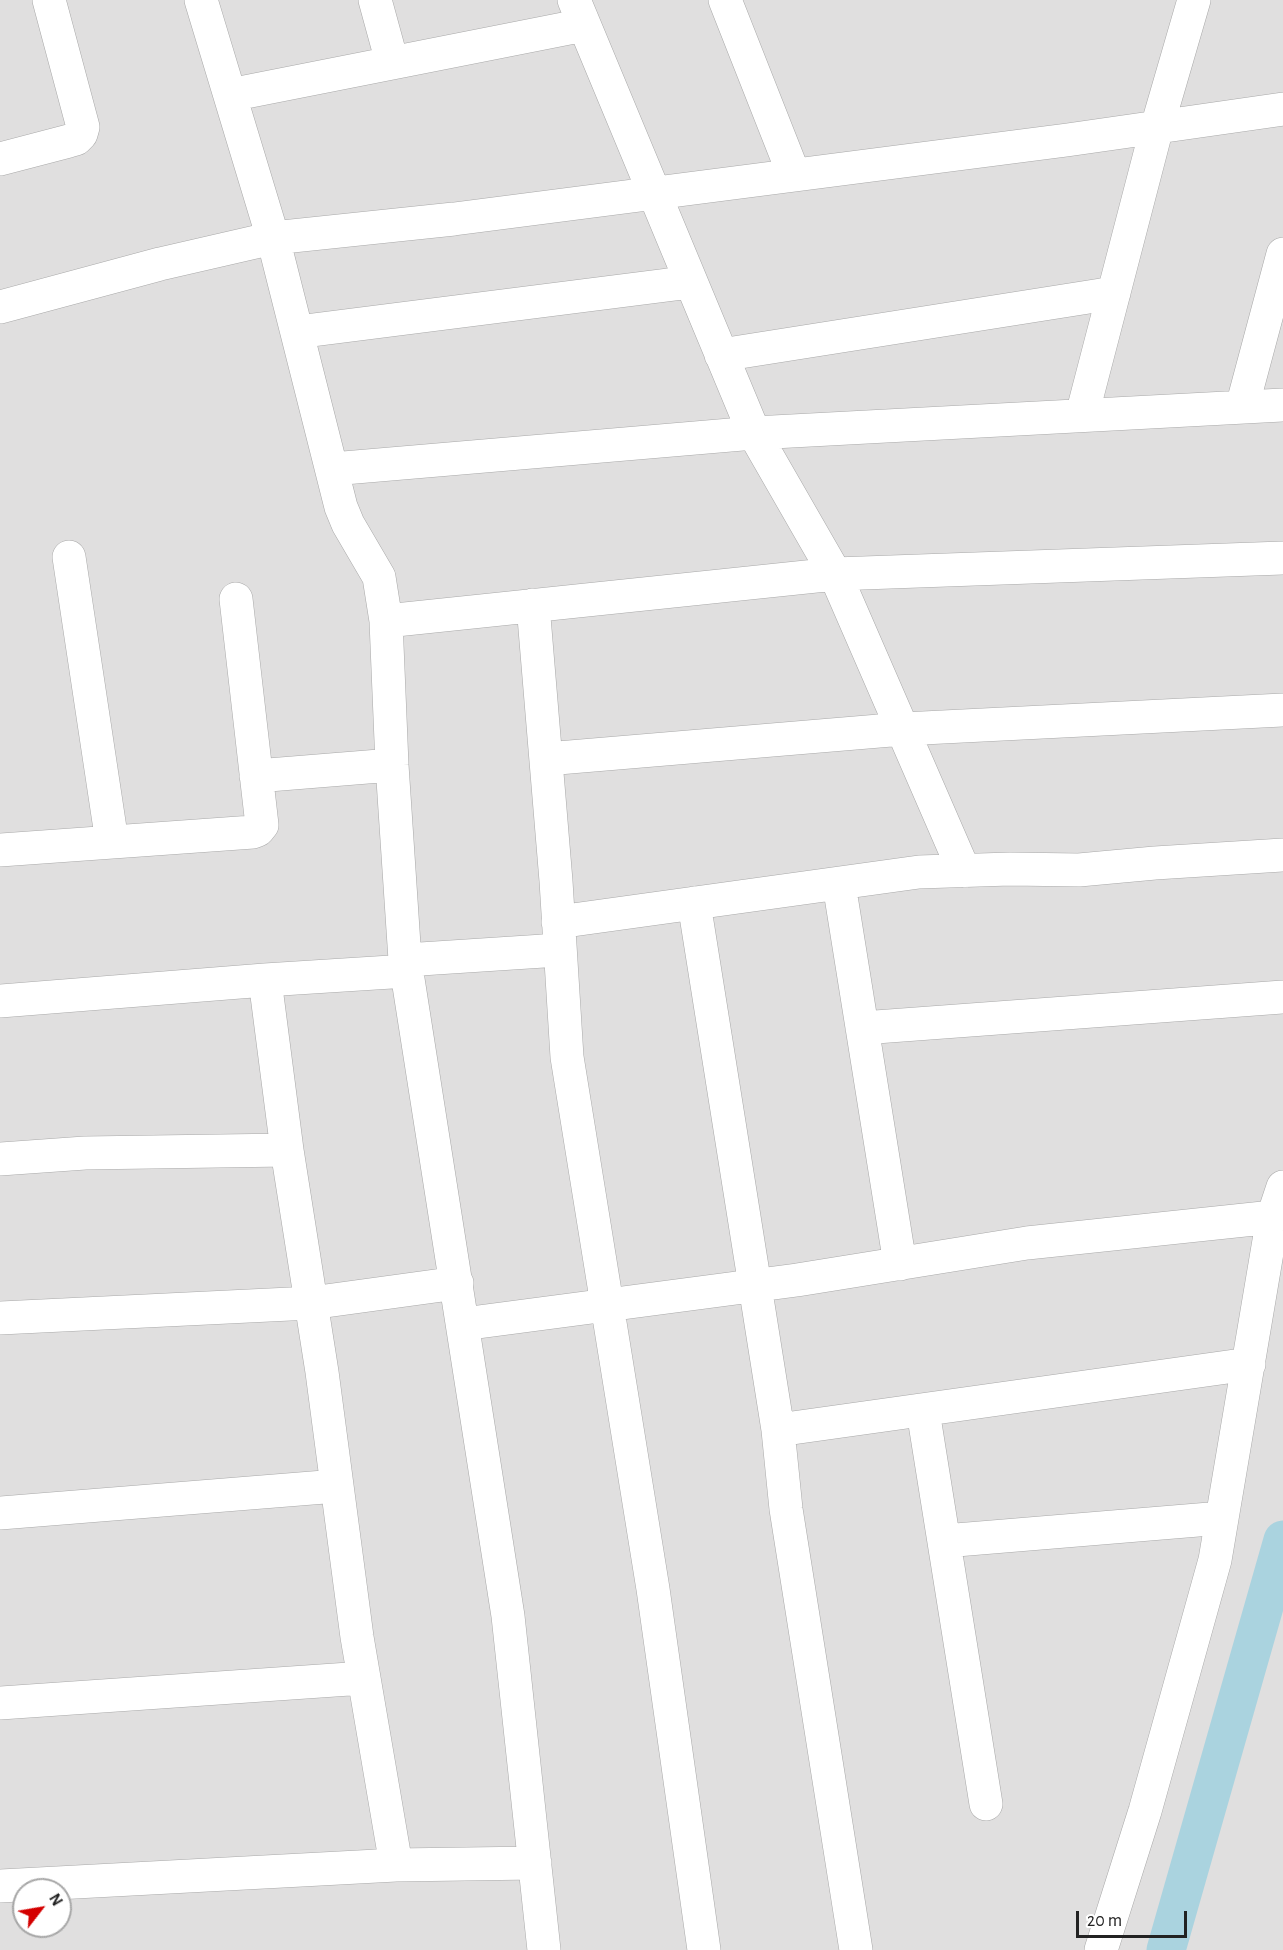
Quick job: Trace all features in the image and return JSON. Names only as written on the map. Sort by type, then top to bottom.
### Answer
[{"type":"street","points":[[0,159],[76,139],[81,134],[83,127],[50,0]]},
{"type":"street","points":[[201,0],[273,238],[341,507],[348,524],[379,577],[386,621],[392,765],[406,965],[508,1616],[544,1950]]},
{"type":"street","points":[[375,0],[392,63]]},
{"type":"street","points":[[725,0],[794,175]]},
{"type":"street","points":[[1082,415],[1157,127],[1194,0]]},
{"type":"street","points":[[230,95],[392,63],[579,12],[754,433],[835,574],[964,871]]},
{"type":"street","points":[[0,307],[160,264],[273,238],[454,219],[1283,109]]},
{"type":"street","points":[[1242,406],[1283,254]]},
{"type":"street","points":[[297,332],[691,282]]},
{"type":"street","points":[[721,355],[1114,293]]},
{"type":"street","points":[[332,469],[754,433],[1283,405]]},
{"type":"street","points":[[69,557],[112,842]]},
{"type":"street","points":[[386,621],[835,574],[1283,558]]},
{"type":"street","points":[[0,850],[258,830],[261,825],[236,599]]},
{"type":"street","points":[[533,605],[567,1057],[653,1589],[704,1950]]},
{"type":"street","points":[[546,759],[903,729],[1283,710]]},
{"type":"street","points":[[256,776],[392,765]]},
{"type":"street","points":[[0,1001],[264,980],[406,965],[559,936],[694,903],[919,872],[1010,869],[1079,870],[1283,855]]},
{"type":"street","points":[[839,884],[900,1264]]},
{"type":"street","points":[[694,903],[778,1430],[786,1509],[856,1950]]},
{"type":"street","points":[[264,980],[364,1678],[396,1865]]},
{"type":"street","points":[[862,1028],[1283,997]]},
{"type":"street","points":[[0,1159],[85,1153],[287,1150]]},
{"type":"street","points":[[463,1324],[754,1286],[1278,1202],[1215,1560],[1144,1811],[1101,1950]]},
{"type":"street","points":[[0,1318],[311,1303],[457,1283]]},
{"type":"street","points":[[778,1430],[1249,1364]]},
{"type":"street","points":[[922,1411],[986,1804]]},
{"type":"street","points":[[0,1513],[337,1486]]},
{"type":"street","points":[[944,1541],[1222,1518]]},
{"type":"street","points":[[0,1703],[364,1678]]},
{"type":"street","points":[[0,1886],[396,1865],[535,1863]]},
{"type":"shaded area","points":[[0,0],[1283,0],[1283,1950],[0,1950]]},
{"type":"waterway","points":[[1166,1950],[1283,1540]]}]
